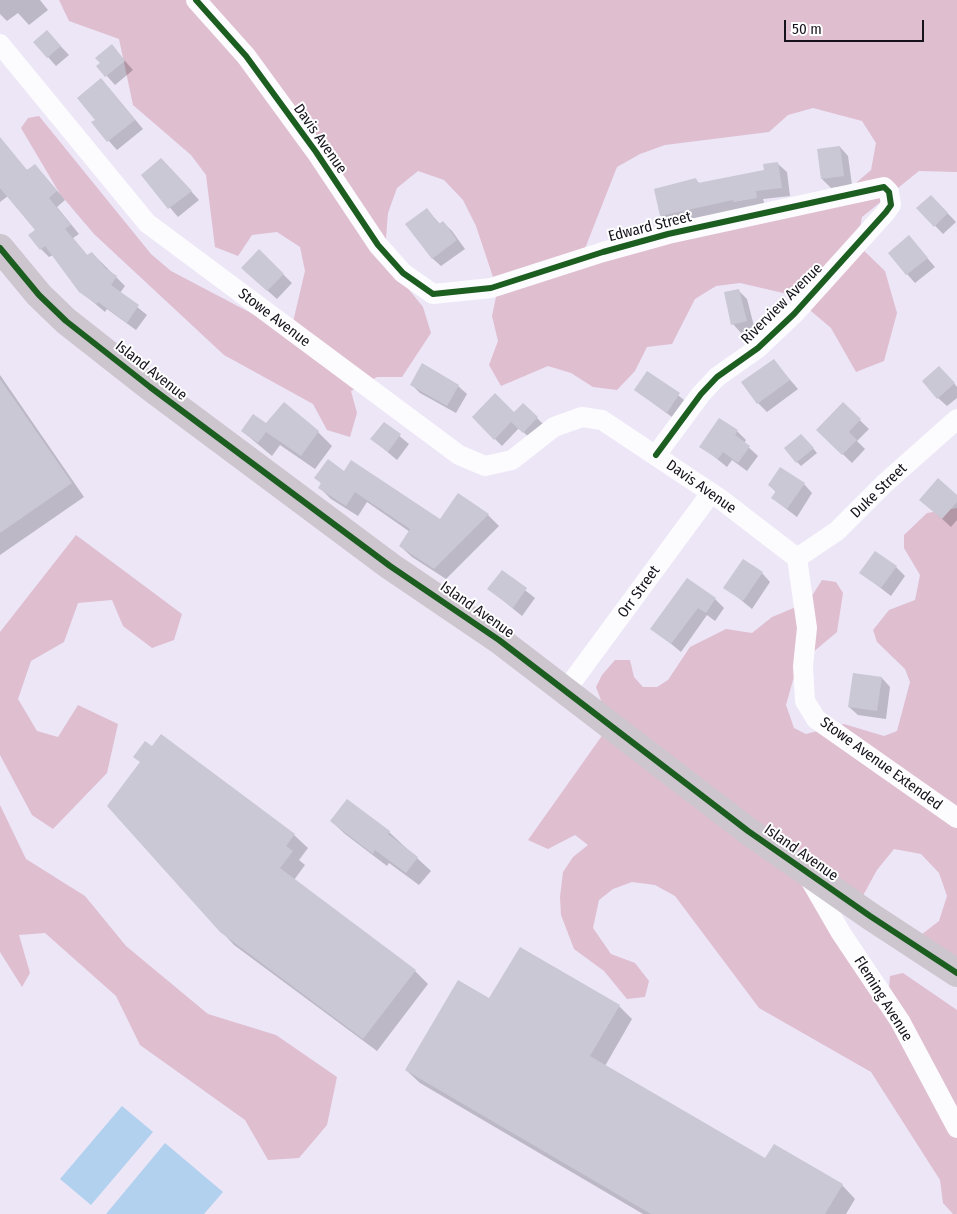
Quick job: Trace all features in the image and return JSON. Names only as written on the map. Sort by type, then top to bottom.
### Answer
[{"type":"main road","name":"Island Avenue","points":[[0,248],[39,295],[66,321],[150,387],[390,566],[499,640],[748,831],[805,872],[957,973]]},
{"type":"street","name":"Davis Avenue","points":[[196,0],[246,56],[316,152],[378,245],[403,273],[425,290]]},
{"type":"street","name":"Stowe Avenue","points":[[0,44],[148,223],[459,455],[484,466],[512,460],[554,427],[582,417],[602,420]]},
{"type":"street","name":"Edward Street","points":[[425,290],[434,294],[440,294],[490,288],[603,252],[668,234],[884,187]]},
{"type":"street","name":"Riverview Avenue","points":[[656,455],[701,394],[717,378],[758,348],[794,314],[886,212],[891,199],[889,192],[884,187]]},
{"type":"street","name":"Duke Street","points":[[797,558],[838,531],[884,484],[957,419]]},
{"type":"street","name":"Davis Avenue","points":[[602,420],[711,493],[797,558]]},
{"type":"street","name":"Orr Street","points":[[566,690],[711,493]]},
{"type":"street","name":"Stowe Avenue Extended","points":[[797,558],[807,628],[803,666],[805,701],[816,719],[957,818]]},
{"type":"street","name":"Fleming Avenue","points":[[805,872],[841,933],[900,1021],[957,1128]]},
{"type":"shaded area","points":[[59,0],[957,0],[957,172],[919,171],[862,217],[857,244],[885,271],[897,313],[884,361],[856,372],[831,328],[792,295],[740,283],[716,286],[695,299],[672,344],[647,347],[635,371],[617,390],[593,387],[571,373],[548,366],[501,386],[489,365],[498,341],[492,316],[497,292],[653,243],[842,203],[857,182],[871,170],[876,143],[862,121],[813,108],[788,115],[769,132],[665,145],[640,154],[617,167],[584,251],[494,280],[476,226],[463,200],[444,180],[418,171],[397,188],[388,213],[386,238],[389,265],[423,307],[431,333],[402,377],[377,377],[351,391],[357,413],[350,437],[327,430],[313,404],[224,355],[94,234],[60,194],[21,128],[28,118],[39,116],[151,254],[171,271],[268,322],[293,322],[305,271],[300,247],[277,232],[252,235],[238,256],[215,247],[206,175],[191,155],[133,105],[119,39],[69,21]]},
{"type":"shaded area","points":[[957,508],[957,964],[917,938],[939,921],[947,896],[939,873],[921,854],[894,849],[877,870],[860,901],[605,711],[596,687],[602,675],[615,660],[630,660],[634,677],[643,687],[657,687],[668,680],[690,647],[726,629],[752,633],[772,617],[808,602],[822,580],[836,582],[843,593],[837,632],[806,658],[793,680],[786,705],[794,728],[806,734],[844,724],[884,736],[897,731],[910,682],[905,669],[877,642],[873,630],[889,610],[915,600],[920,575],[904,548],[904,535],[927,513]]},
{"type":"shaded area","points":[[76,535],[182,614],[174,640],[152,648],[123,626],[112,600],[78,603],[64,642],[31,661],[18,699],[37,731],[58,737],[78,705],[118,724],[107,773],[53,829],[32,815],[0,755],[0,632]]},
{"type":"shaded area","points":[[606,730],[803,879],[957,1134],[957,1214],[953,1214],[943,1203],[940,1180],[871,1072],[759,1008],[675,896],[655,885],[632,882],[613,889],[599,900],[593,928],[611,954],[635,963],[649,981],[645,997],[627,999],[604,971],[574,949],[561,915],[560,897],[563,872],[573,857],[588,845],[575,835],[548,849],[528,840]]},
{"type":"shaded area","points":[[0,805],[26,859],[85,896],[126,946],[208,1014],[276,1035],[337,1077],[327,1125],[299,1158],[268,1160],[245,1120],[140,1045],[116,996],[45,933],[19,935],[30,973],[22,987],[0,952]]},
{"type":"shaded area","points":[[903,973],[957,1010],[957,1117],[889,989],[890,976]]},
{"type":"water","points":[[122,1106],[153,1132],[91,1205],[60,1179]]},
{"type":"water","points":[[165,1143],[223,1192],[204,1214],[106,1214]]},
{"type":"building","points":[[47,30],[61,46],[47,58],[33,42]]},
{"type":"building","points":[[112,44],[125,61],[105,77],[96,66],[100,63],[95,58]]},
{"type":"building","points":[[101,78],[135,120],[107,142],[91,122],[95,120],[77,98]]},
{"type":"building","points":[[0,137],[27,170],[35,164],[57,191],[49,198],[71,225],[65,229],[87,255],[92,252],[105,268],[117,276],[111,285],[139,305],[127,323],[98,302],[96,304],[79,292],[45,246],[40,250],[28,235],[35,230],[0,188]]},
{"type":"building","points":[[840,146],[844,176],[821,179],[817,149]]},
{"type":"building","points":[[161,158],[192,191],[168,209],[141,175]]},
{"type":"building","points":[[778,162],[782,188],[756,191],[757,198],[734,202],[733,200],[660,216],[654,189],[696,178],[698,183],[764,170],[763,164]]},
{"type":"building","points":[[931,195],[948,213],[934,227],[916,208]]},
{"type":"building","points":[[427,208],[439,224],[443,221],[457,240],[432,259],[405,224]]},
{"type":"building","points":[[909,235],[928,258],[906,275],[888,253]]},
{"type":"building","points":[[259,249],[284,274],[267,291],[241,268]]},
{"type":"building","points":[[739,289],[747,321],[731,325],[724,292]]},
{"type":"building","points":[[774,359],[790,380],[757,404],[741,382]]},
{"type":"building","points":[[422,363],[459,385],[447,406],[410,385]]},
{"type":"building","points":[[939,366],[955,383],[937,399],[922,381]]},
{"type":"building","points":[[647,371],[680,393],[667,413],[634,390]]},
{"type":"building","points":[[0,379],[72,483],[0,533]]},
{"type":"building","points":[[495,393],[514,412],[523,403],[538,417],[523,433],[511,422],[494,440],[472,417]]},
{"type":"building","points":[[284,402],[319,431],[301,456],[266,432],[258,443],[241,431],[253,414],[266,423]]},
{"type":"building","points":[[843,402],[861,419],[849,432],[857,440],[842,455],[816,430]]},
{"type":"building","points":[[719,418],[738,430],[735,435],[750,446],[738,463],[723,452],[718,459],[699,447]]},
{"type":"building","points":[[384,422],[401,434],[388,452],[370,439]]},
{"type":"building","points":[[801,434],[814,448],[796,463],[784,448]]},
{"type":"building","points":[[328,459],[344,471],[351,460],[440,519],[458,493],[489,514],[434,569],[399,546],[410,529],[355,492],[346,506],[318,488],[321,483],[314,478]]},
{"type":"building","points":[[780,467],[805,483],[787,509],[771,498],[776,491],[768,485]]},
{"type":"building","points":[[938,478],[957,495],[957,502],[942,519],[919,500]]},
{"type":"building","points":[[875,551],[897,566],[881,588],[859,573]]},
{"type":"building","points":[[743,559],[763,572],[743,601],[723,588]]},
{"type":"building","points":[[502,570],[527,588],[513,608],[487,589]]},
{"type":"building","points":[[687,578],[716,598],[706,613],[698,608],[671,644],[650,629]]},
{"type":"building","points":[[853,673],[882,677],[877,711],[848,707]]},
{"type":"building","points":[[161,734],[295,834],[286,846],[293,851],[280,868],[416,970],[363,1039],[220,932],[107,806],[140,762],[133,757],[145,741],[152,746]]},
{"type":"building","points":[[347,799],[390,831],[388,834],[418,857],[406,873],[375,850],[373,854],[330,821]]},
{"type":"building","points":[[520,947],[620,1005],[590,1056],[765,1158],[774,1144],[843,1184],[825,1214],[651,1214],[405,1070],[458,980],[489,998]]},
{"type":"cycle path","points":[[196,0],[246,56],[316,152],[378,245],[403,273],[433,294],[491,288],[603,252],[668,234],[884,187],[889,192],[891,205],[886,212],[794,314],[758,348],[717,377],[701,394],[656,455]]},
{"type":"cycle path","points":[[0,248],[39,295],[66,321],[150,387],[390,566],[499,640],[748,831],[870,916],[957,973]]}]
